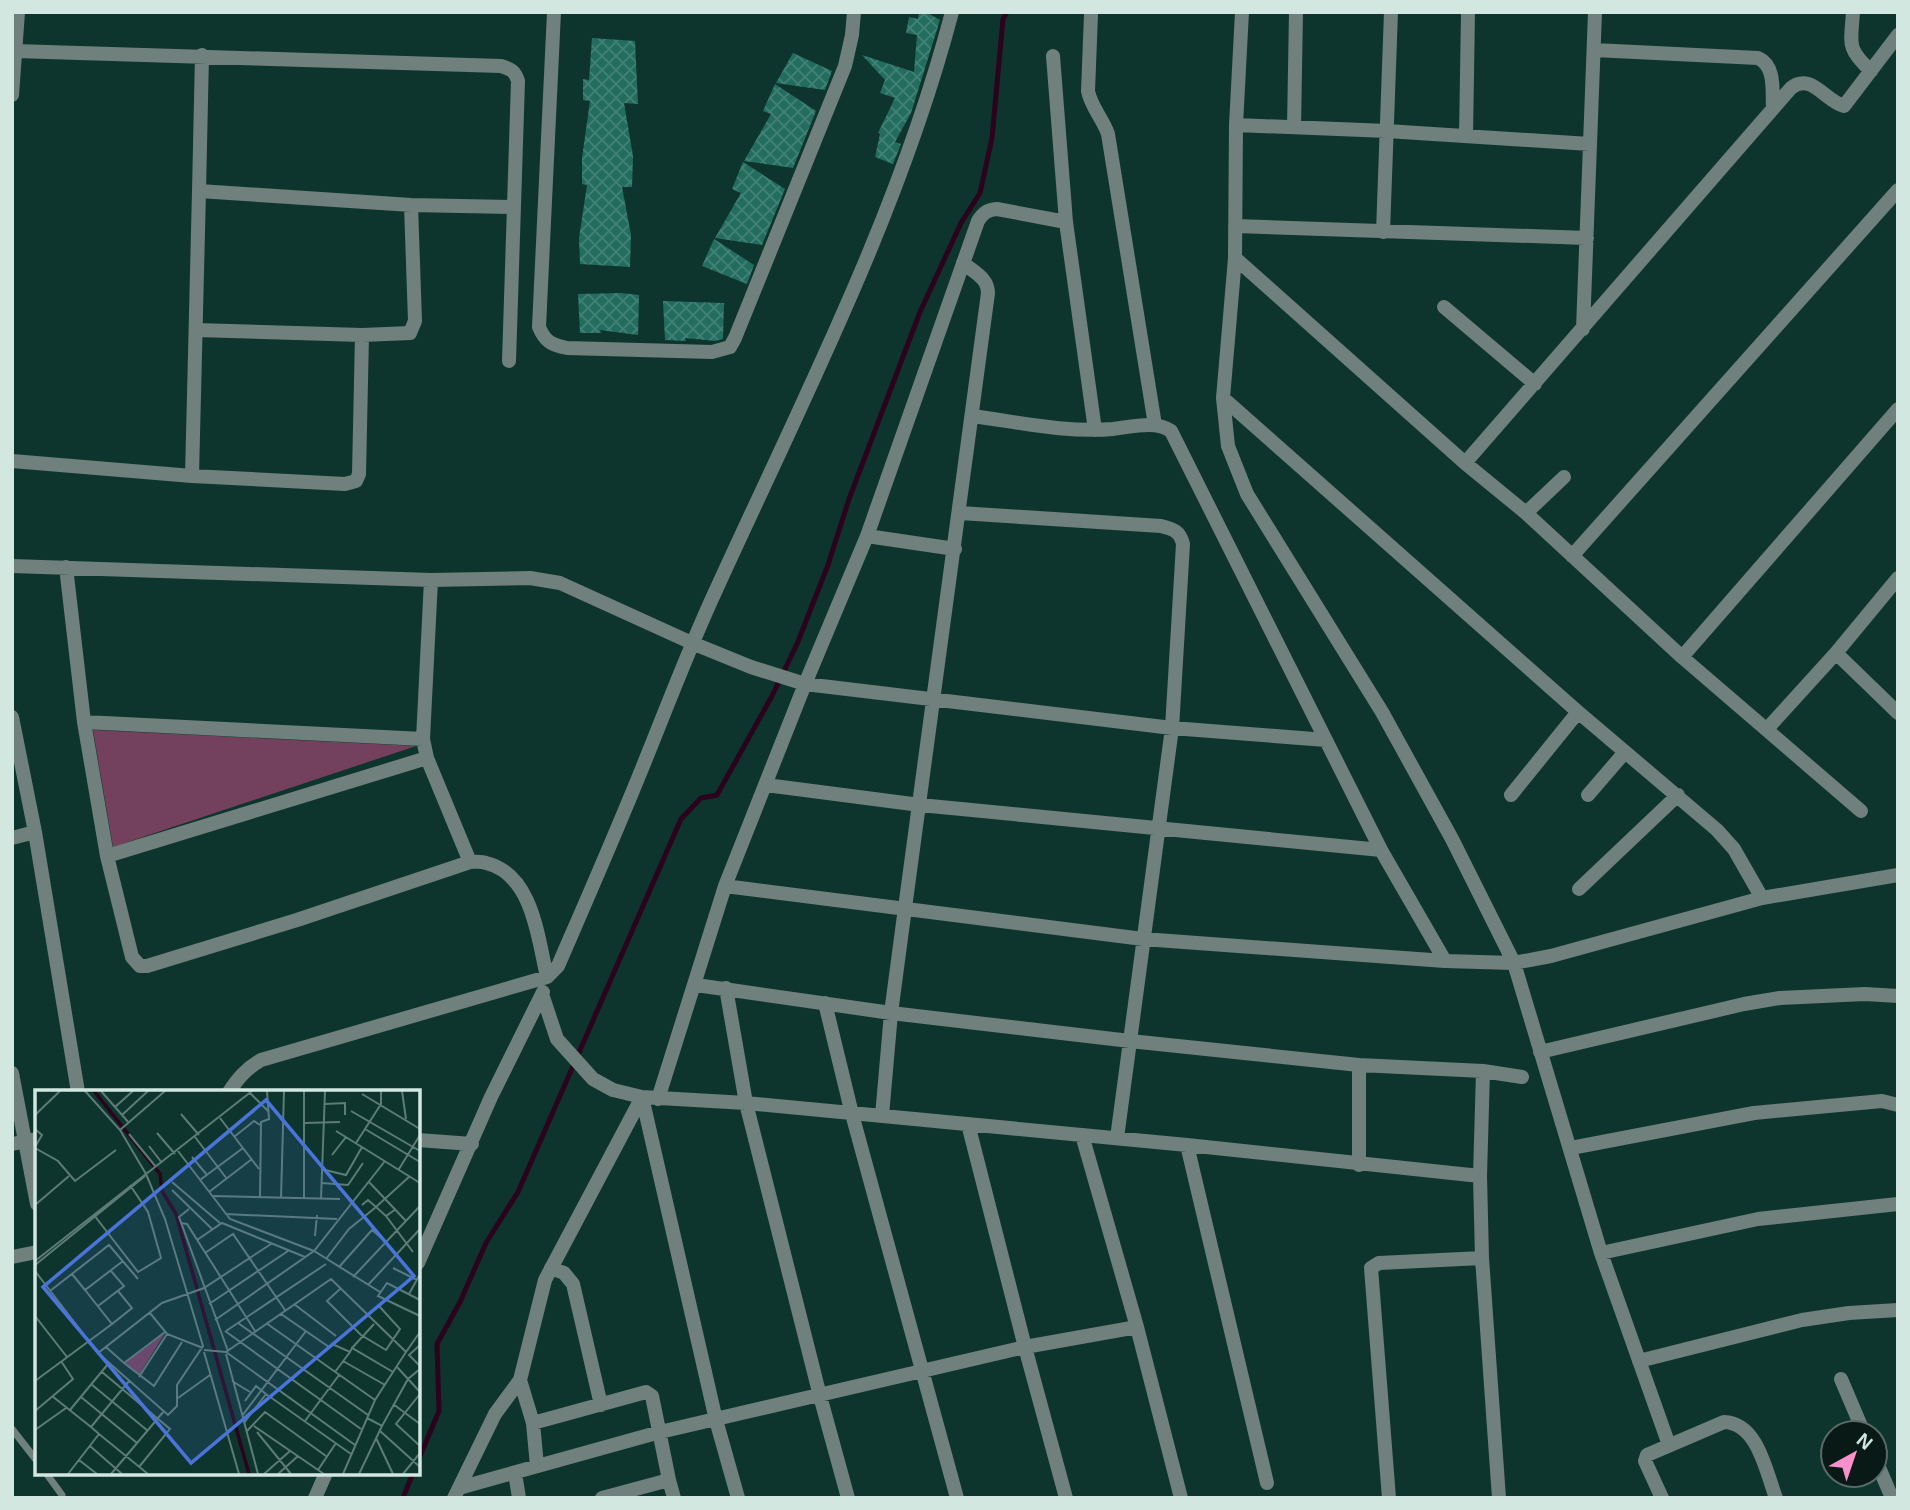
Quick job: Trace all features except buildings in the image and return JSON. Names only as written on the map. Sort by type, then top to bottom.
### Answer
[{"type":"street","points":[[12,95],[18,12]]},
{"type":"street","points":[[554,12],[539,327],[543,337],[551,344],[567,348],[712,352],[730,347],[735,338],[845,66],[854,12]]},
{"type":"street","points":[[420,1259],[491,1097],[605,857],[692,643],[816,377],[918,130],[952,12]]},
{"type":"street","points":[[1242,12],[1236,125],[1235,258],[1223,398],[1228,446],[1247,494],[1382,712],[1452,839],[1514,963],[1601,1253],[1669,1445]]},
{"type":"street","points":[[1294,127],[1296,12]]},
{"type":"street","points":[[1383,232],[1391,12]]},
{"type":"street","points":[[1466,136],[1468,12]]},
{"type":"street","points":[[1583,329],[1595,12]]},
{"type":"street","points":[[1853,12],[1851,47],[1854,55],[1871,71]]},
{"type":"street","points":[[1091,15],[1088,91],[1090,102],[1099,112],[1108,134],[1155,425]]},
{"type":"street","points":[[1465,463],[1791,88],[1801,82],[1809,83],[1835,103],[1844,106],[1898,35]]},
{"type":"street","points":[[1594,50],[1759,58],[1765,61],[1771,74],[1773,108]]},
{"type":"street","points":[[15,51],[202,55],[509,68],[518,81],[509,361]]},
{"type":"street","points":[[192,476],[202,55]]},
{"type":"street","points":[[1053,56],[1066,222],[1095,430]]},
{"type":"street","points":[[1236,125],[1387,131],[1590,144]]},
{"type":"street","points":[[1572,556],[1898,190]]},
{"type":"street","points":[[199,191],[411,205],[513,206]]},
{"type":"street","points":[[196,330],[362,335],[410,333],[414,328],[411,205]]},
{"type":"street","points":[[658,1099],[725,886],[804,684],[867,536],[978,221],[989,210],[1066,222]]},
{"type":"street","points":[[1235,226],[1587,238]]},
{"type":"street","points":[[1235,258],[1525,513],[1682,657],[1861,811]]},
{"type":"street","points":[[882,1116],[891,1013],[932,699],[960,513],[988,286],[982,277],[963,263]]},
{"type":"street","points":[[1444,307],[1535,384]]},
{"type":"street","points":[[12,461],[192,476],[345,484],[356,481],[359,474],[362,335]]},
{"type":"street","points":[[1223,398],[1578,712],[1717,830],[1734,849],[1762,898]]},
{"type":"street","points":[[1682,657],[1898,409]]},
{"type":"street","points":[[972,416],[1072,429],[1095,430],[1155,425],[1171,431],[1381,850],[1445,961]]},
{"type":"street","points":[[1525,513],[1564,477]]},
{"type":"street","points":[[960,513],[1161,526],[1172,528],[1180,535],[1183,544],[1172,728],[1118,1138]]},
{"type":"street","points":[[867,536],[955,549]]},
{"type":"street","points":[[12,566],[431,580],[530,578],[560,583],[692,643],[751,667],[804,684],[1172,728],[1326,740]]},
{"type":"street","points":[[66,567],[84,722],[107,856],[132,957],[140,966],[297,920],[470,862],[487,863],[497,868],[507,874],[521,890],[531,910],[550,974]]},
{"type":"street","points":[[431,580],[424,739],[427,758],[470,862]]},
{"type":"street","points":[[1767,729],[1896,583]]},
{"type":"street","points":[[1836,653],[1898,713]]},
{"type":"street","points":[[1511,795],[1578,712]]},
{"type":"street","points":[[12,717],[35,832],[78,1090]]},
{"type":"street","points":[[84,722],[424,739]]},
{"type":"street","points":[[1588,795],[1625,752]]},
{"type":"street","points":[[107,856],[427,758]]},
{"type":"street","points":[[766,785],[920,805],[1381,850]]},
{"type":"street","points":[[1579,889],[1678,795]]},
{"type":"street","points":[[12,838],[35,832]]},
{"type":"street","points":[[725,886],[1143,940],[1445,961],[1514,963],[1551,956],[1762,898],[1898,875]]},
{"type":"street","points":[[230,1090],[237,1077],[261,1060],[550,974]]},
{"type":"street","points":[[696,985],[891,1013],[1130,1041],[1359,1065],[1483,1071],[1522,1077]]},
{"type":"street","points":[[726,988],[746,1103],[848,1498]]},
{"type":"street","points":[[542,994],[557,1039],[593,1079],[613,1090],[642,1097],[746,1103],[1118,1138],[1480,1176]]},
{"type":"street","points":[[1540,1052],[1780,998],[1865,994],[1898,996]]},
{"type":"street","points":[[825,1003],[852,1114],[957,1498]]},
{"type":"street","points":[[1359,1065],[1359,1165]]},
{"type":"street","points":[[1483,1071],[1480,1176],[1482,1258],[1499,1498]]},
{"type":"street","points":[[12,1073],[35,1194]]},
{"type":"street","points":[[457,1493],[495,1414],[520,1380],[542,1290],[551,1268],[642,1097]]},
{"type":"street","points":[[642,1097],[716,1420],[738,1498]]},
{"type":"street","points":[[1571,1148],[1754,1113],[1882,1101],[1898,1105]]},
{"type":"street","points":[[968,1124],[1066,1498]]},
{"type":"street","points":[[1082,1135],[1181,1498]]},
{"type":"street","points":[[420,1140],[472,1144]]},
{"type":"street","points":[[1187,1145],[1266,1482]]},
{"type":"street","points":[[1601,1253],[1758,1219],[1898,1204]]},
{"type":"street","points":[[12,1257],[35,1252]]},
{"type":"street","points":[[1389,1498],[1371,1268],[1379,1263],[1482,1258]]},
{"type":"street","points":[[551,1268],[564,1273],[573,1284],[601,1405]]},
{"type":"street","points":[[1639,1361],[1802,1320],[1898,1310]]},
{"type":"street","points":[[457,1493],[537,1466],[660,1432],[1025,1347],[1136,1327]]},
{"type":"street","points":[[1841,1379],[1858,1419]]},
{"type":"street","points":[[520,1380],[533,1423],[537,1466]]},
{"type":"street","points":[[533,1423],[646,1392],[650,1394],[674,1498]]},
{"type":"street","points":[[1662,1498],[1645,1461],[1647,1455],[1724,1422],[1734,1422],[1744,1428],[1753,1439],[1776,1498]]},
{"type":"street","points":[[515,1473],[519,1498]]},
{"type":"street","points":[[315,1498],[325,1475]]},
{"type":"street","points":[[602,1498],[669,1480]]},
{"type":"lane","points":[[12,1429],[35,1458]]},
{"type":"lane","points":[[47,1475],[62,1495]]},
{"type":"shaded area","points":[[93,730],[416,746],[113,847]]},
{"type":"waterway","points":[[420,1456],[439,1411],[437,1344],[460,1302],[486,1243],[518,1192],[681,819],[701,798],[717,795],[772,696],[797,644],[920,312],[961,223],[980,193],[992,138],[1003,19],[1007,12]]},
{"type":"waterway","points":[[403,1498],[412,1475]]}]
